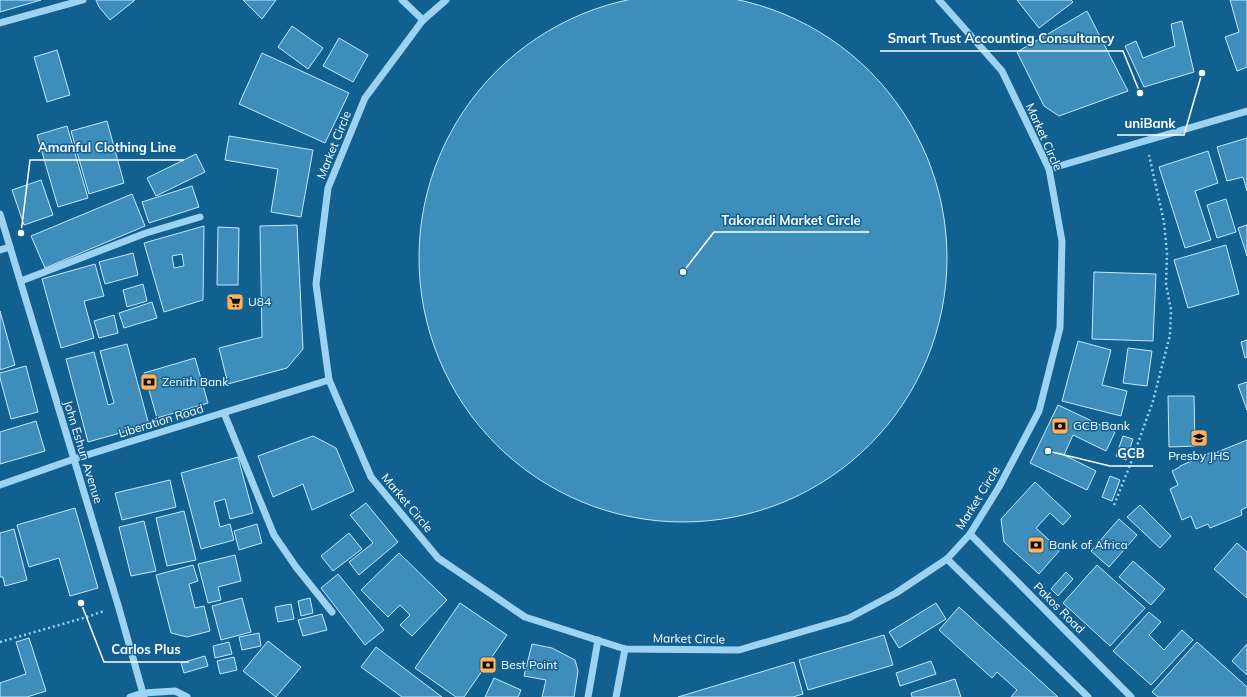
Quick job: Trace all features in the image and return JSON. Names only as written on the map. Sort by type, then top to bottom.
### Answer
[{"type":"street","points":[[0,23],[83,0]]},
{"type":"street","points":[[402,0],[423,20]]},
{"type":"street","name":"Market Circle","points":[[446,0],[423,20],[365,98],[328,188],[316,284],[329,380],[371,477],[438,558],[525,617],[625,649],[740,650],[849,618],[896,593],[947,559],[970,534],[999,487],[1039,411],[1060,328],[1062,242],[1049,170],[1002,71],[939,0]]},
{"type":"street","points":[[1049,170],[1247,111]]},
{"type":"street","name":"John Eshun Avenue","points":[[0,214],[118,605],[143,695]]},
{"type":"street","points":[[21,281],[146,233],[200,217]]},
{"type":"street","points":[[0,250],[10,247]]},
{"type":"street","name":"Liberation Road","points":[[0,485],[74,459],[329,380]]},
{"type":"street","points":[[224,412],[274,535],[296,567],[332,612]]},
{"type":"street","name":"Pakos Road","points":[[970,534],[1131,697]]},
{"type":"street","points":[[947,559],[1088,697]]},
{"type":"street","points":[[588,697],[598,640]]},
{"type":"street","points":[[616,697],[625,649]]},
{"type":"street","points":[[130,697],[175,691],[187,697]]},
{"type":"path","points":[[1114,505],[1153,401],[1170,335],[1171,310],[1166,284],[1167,253],[1164,222],[1146,141]]},
{"type":"path","points":[[0,642],[87,618],[118,605]]},
{"type":"building","points":[[683,-6],[709,-5],[735,-1],[760,5],[784,14],[808,25],[830,38],[870,71],[903,111],[916,133],[927,157],[936,181],[942,206],[946,232],[946,284],[942,310],[936,335],[927,359],[916,383],[903,405],[870,445],[830,478],[808,491],[784,502],[760,511],[735,517],[709,521],[683,522],[657,521],[631,517],[606,511],[582,502],[558,491],[536,478],[496,445],[463,405],[450,383],[439,359],[430,335],[424,310],[420,284],[419,258],[420,232],[424,206],[430,181],[439,157],[450,133],[463,111],[496,71],[536,38],[558,25],[582,14],[606,5],[631,-1],[657,-5]]},
{"type":"building","points":[[0,0],[41,0],[0,12]]},
{"type":"building","points":[[96,0],[135,0],[110,20],[99,7]]},
{"type":"building","points":[[243,0],[276,0],[262,19]]},
{"type":"building","points":[[1017,0],[1071,0],[1073,2],[1039,28]]},
{"type":"building","points":[[1230,0],[1247,0],[1247,67],[1237,71],[1225,37],[1239,32]]},
{"type":"building","points":[[1087,11],[1128,91],[1059,116],[1044,106],[1017,52]]},
{"type":"building","points":[[1182,21],[1194,72],[1144,87],[1125,46],[1136,41],[1143,58],[1175,46],[1171,24]]},
{"type":"building","points":[[292,26],[323,48],[308,69],[278,47]]},
{"type":"building","points":[[339,38],[368,55],[353,82],[323,66]]},
{"type":"building","points":[[57,50],[70,95],[47,102],[34,57]]},
{"type":"building","points":[[262,53],[349,93],[325,143],[239,104]]},
{"type":"building","points":[[107,121],[124,183],[89,194],[71,131]]},
{"type":"building","points":[[67,126],[88,198],[58,207],[37,135]]},
{"type":"building","points":[[229,136],[313,150],[301,217],[271,212],[278,169],[225,160]]},
{"type":"building","points":[[1247,138],[1247,191],[1243,177],[1227,181],[1217,147]]},
{"type":"building","points":[[1208,151],[1218,183],[1195,191],[1211,240],[1185,248],[1159,167]]},
{"type":"building","points":[[196,154],[205,172],[156,196],[147,178]]},
{"type":"building","points":[[41,180],[53,215],[24,225],[12,190]]},
{"type":"building","points":[[192,186],[199,207],[149,223],[142,202]]},
{"type":"building","points":[[132,194],[145,226],[45,268],[31,236]]},
{"type":"building","points":[[1226,199],[1236,232],[1217,238],[1207,205]]},
{"type":"building","points":[[297,225],[303,349],[287,368],[228,384],[219,348],[262,337],[260,226]]},
{"type":"building","points":[[1247,225],[1247,256],[1238,228]]},
{"type":"building","points":[[204,226],[203,300],[164,312],[144,243]],"holes":[[[182,254],[184,266],[174,268],[172,256]]]},
{"type":"building","points":[[218,227],[239,228],[238,285],[217,285]]},
{"type":"building","points":[[1226,245],[1239,294],[1188,308],[1174,260]]},
{"type":"building","points":[[133,253],[138,275],[105,284],[99,262]]},
{"type":"building","points":[[95,264],[104,296],[84,301],[94,338],[61,348],[42,279]]},
{"type":"building","points":[[1094,272],[1156,274],[1153,341],[1092,339]]},
{"type":"building","points":[[143,284],[147,301],[127,307],[123,290]]},
{"type":"building","points":[[152,302],[157,318],[124,328],[119,313]]},
{"type":"building","points":[[0,311],[15,365],[0,370]]},
{"type":"building","points":[[114,315],[118,333],[99,338],[94,321]]},
{"type":"building","points":[[1247,340],[1247,357],[1245,358],[1241,342]]},
{"type":"building","points":[[1078,341],[1111,350],[1102,385],[1127,391],[1121,416],[1062,401]]},
{"type":"building","points":[[127,344],[149,425],[88,442],[66,359],[94,352],[108,405],[114,403],[100,351]]},
{"type":"building","points":[[1128,348],[1152,351],[1147,386],[1123,383]]},
{"type":"building","points":[[195,358],[208,403],[157,418],[144,373]]},
{"type":"building","points":[[26,366],[38,412],[11,419],[0,373]]},
{"type":"building","points":[[1247,382],[1247,410],[1238,385]]},
{"type":"building","points":[[1168,396],[1194,396],[1195,446],[1169,447]]},
{"type":"building","points":[[1058,405],[1115,432],[1106,451],[1073,435],[1064,455],[1096,471],[1087,490],[1030,463]]},
{"type":"building","points":[[36,421],[45,451],[0,464],[0,432]]},
{"type":"building","points":[[313,436],[336,448],[354,491],[312,510],[303,484],[273,497],[258,456]]},
{"type":"building","points":[[1123,436],[1133,439],[1126,460],[1116,456]]},
{"type":"building","points":[[1247,440],[1247,507],[1241,510],[1242,515],[1210,528],[1208,524],[1196,529],[1191,516],[1182,520],[1170,489],[1178,485],[1172,471],[1214,451],[1215,453]]},
{"type":"building","points":[[238,457],[253,513],[230,519],[225,499],[214,502],[220,527],[230,524],[234,540],[201,549],[181,473]]},
{"type":"building","points":[[1110,476],[1120,480],[1112,501],[1102,497]]},
{"type":"building","points":[[170,480],[176,507],[122,520],[115,493]]},
{"type":"building","points":[[1035,482],[1071,516],[1063,525],[1050,513],[1036,528],[1060,550],[1039,574],[1004,542],[1001,519]]},
{"type":"building","points":[[366,503],[398,542],[359,575],[349,562],[373,543],[350,515]]},
{"type":"building","points":[[1140,505],[1171,536],[1160,548],[1127,517]]},
{"type":"building","points":[[75,508],[98,588],[70,596],[59,558],[29,567],[17,525]]},
{"type":"building","points":[[184,511],[196,560],[167,566],[156,518]]},
{"type":"building","points":[[1119,519],[1137,535],[1109,567],[1091,551]]},
{"type":"building","points":[[144,521],[156,571],[131,576],[119,527]]},
{"type":"building","points":[[257,524],[262,543],[239,550],[234,531]]},
{"type":"building","points":[[14,529],[27,580],[5,586],[3,577],[0,577],[0,533]]},
{"type":"building","points":[[349,533],[362,549],[333,571],[321,556]]},
{"type":"building","points":[[1237,543],[1247,552],[1247,598],[1214,569]]},
{"type":"building","points":[[399,553],[447,600],[412,636],[400,625],[410,615],[400,605],[388,617],[361,590]]},
{"type":"building","points":[[235,555],[241,581],[218,587],[221,600],[208,603],[198,564]]},
{"type":"building","points":[[1133,561],[1165,589],[1151,605],[1119,577]]},
{"type":"building","points":[[193,565],[198,581],[189,584],[195,608],[204,606],[210,631],[187,637],[171,633],[156,575]]},
{"type":"building","points":[[1097,565],[1145,608],[1110,646],[1063,603]]},
{"type":"building","points":[[1066,572],[1073,579],[1058,596],[1051,589]]},
{"type":"building","points":[[338,574],[384,630],[365,645],[321,588]]},
{"type":"building","points":[[242,598],[251,632],[221,640],[212,606]]},
{"type":"building","points":[[310,598],[313,613],[301,616],[298,601]]},
{"type":"building","points":[[460,603],[507,635],[464,697],[456,697],[415,668]]},
{"type":"building","points":[[936,603],[946,619],[899,648],[889,632]]},
{"type":"building","points":[[291,604],[294,619],[278,622],[275,607]]},
{"type":"building","points":[[959,607],[1058,697],[1011,697],[1017,690],[997,672],[992,678],[939,630]]},
{"type":"building","points":[[1149,612],[1161,622],[1149,635],[1164,650],[1182,630],[1193,640],[1151,685],[1113,651]]},
{"type":"building","points":[[322,614],[327,630],[303,636],[298,620]]},
{"type":"building","points":[[259,633],[261,646],[242,650],[239,637]]},
{"type":"building","points":[[884,635],[893,665],[808,690],[799,660]]},
{"type":"building","points":[[29,638],[46,691],[27,697],[0,697],[0,683],[26,674],[16,642]]},
{"type":"building","points":[[268,641],[301,667],[276,697],[243,671]]},
{"type":"building","points":[[229,642],[232,654],[215,658],[213,646]]},
{"type":"building","points":[[1197,642],[1247,687],[1247,697],[1158,697],[1152,692]]},
{"type":"building","points":[[532,644],[552,648],[575,660],[578,671],[574,697],[542,697],[546,680],[524,676]]},
{"type":"building","points":[[1247,644],[1247,675],[1232,661]]},
{"type":"building","points":[[376,647],[442,697],[402,697],[361,667]]},
{"type":"building","points":[[205,656],[208,666],[184,673],[181,663]]},
{"type":"building","points":[[234,657],[237,670],[220,674],[217,661]]},
{"type":"building","points":[[931,661],[936,674],[900,686],[896,673]]},
{"type":"building","points":[[794,662],[803,694],[793,697],[678,697]]},
{"type":"building","points":[[494,678],[521,690],[518,697],[485,697]]},
{"type":"building","points":[[955,679],[961,697],[912,697],[911,693]]},
{"type":"place","name":"uniBank","points":[[1202,73]]},
{"type":"place","name":"Smart Trust Accounting Consultancy","points":[[1140,93]]},
{"type":"place","name":"Amanful Clothing Line","points":[[21,233]]},
{"type":"place","name":"Takoradi Market Circle","points":[[683,272]]},
{"type":"place","name":"U84","points":[[235,302]]},
{"type":"place","name":"Zenith Bank","points":[[149,382]]},
{"type":"place","name":"GCB Bank","points":[[1060,426]]},
{"type":"place","name":"Presby JHS","points":[[1199,438]]},
{"type":"place","name":"GCB","points":[[1048,451]]},
{"type":"place","name":"Bank of Africa","points":[[1036,545]]},
{"type":"place","name":"Carlos Plus","points":[[81,603]]},
{"type":"place","name":"Best Point","points":[[488,665]]}]
